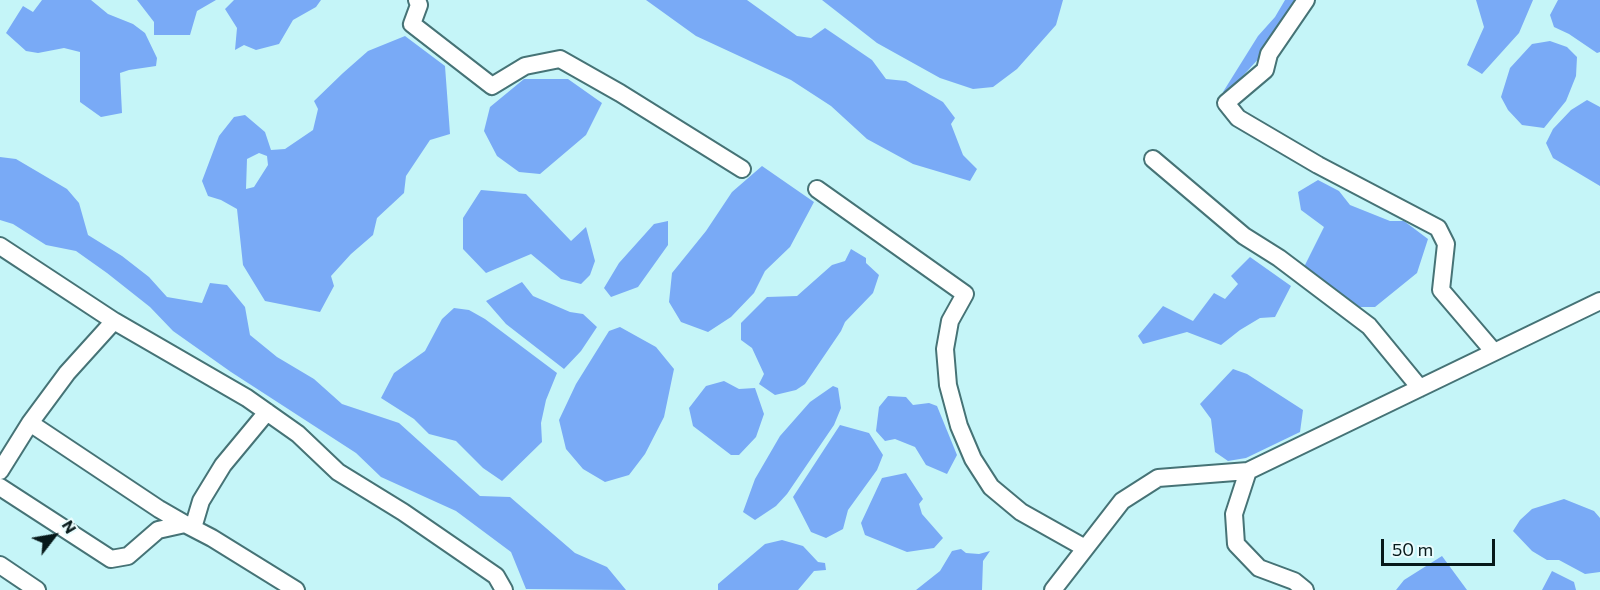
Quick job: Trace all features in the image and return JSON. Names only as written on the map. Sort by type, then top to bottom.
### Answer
[{"type":"street","points":[[417,0],[419,4],[412,24],[492,86],[525,66],[560,59],[620,93],[742,169]]},
{"type":"street","points":[[1306,0],[1269,54],[1265,70],[1226,103],[1238,118],[1318,165],[1438,228],[1446,244],[1441,290],[1494,352]]},
{"type":"street","points":[[1153,159],[1244,236],[1279,258],[1369,326],[1420,388]]},
{"type":"street","points":[[817,189],[965,294],[950,321],[946,358],[948,385],[959,426],[973,459],[991,487],[1021,512],[1085,548]]},
{"type":"street","points":[[0,246],[114,321],[248,398],[298,434],[338,472],[403,512],[496,576],[504,590]]},
{"type":"street","points":[[1053,590],[1122,501],[1158,478],[1248,471],[1600,301]]},
{"type":"street","points":[[0,469],[67,373],[114,321]]},
{"type":"street","points":[[189,526],[223,465],[267,412]]},
{"type":"street","points":[[30,423],[159,509],[296,590]]},
{"type":"street","points":[[1248,471],[1234,514],[1236,544],[1259,568],[1294,581],[1305,590]]},
{"type":"street","points":[[0,487],[111,559],[128,556],[158,530],[189,526]]},
{"type":"street","points":[[0,565],[37,590]]},
{"type":"water","points":[[42,0],[91,0],[108,14],[133,24],[145,33],[157,58],[156,66],[120,73],[122,113],[101,117],[80,102],[80,52],[64,48],[38,53],[26,51],[6,33],[23,6],[33,12]]},
{"type":"water","points":[[137,0],[216,0],[197,11],[190,35],[154,35],[154,22]]},
{"type":"water","points":[[234,0],[321,0],[316,7],[293,20],[279,44],[256,50],[244,45],[235,50],[237,28],[225,9]]},
{"type":"water","points":[[646,0],[747,0],[797,36],[811,38],[825,28],[872,60],[886,79],[906,81],[943,102],[955,118],[951,124],[963,155],[977,169],[970,181],[913,164],[867,139],[831,106],[791,80],[696,36]]},
{"type":"water","points":[[822,0],[1063,0],[1056,25],[1017,69],[993,87],[973,89],[940,78],[877,43]]},
{"type":"water","points":[[1285,0],[1300,0],[1262,55],[1227,93],[1223,92],[1258,36],[1275,17]]},
{"type":"water","points":[[1476,0],[1533,0],[1519,33],[1482,74],[1467,65],[1484,27]]},
{"type":"water","points":[[1558,0],[1600,0],[1600,52],[1597,53],[1554,27],[1550,15]]},
{"type":"water","points":[[405,36],[445,66],[450,134],[430,140],[406,176],[404,193],[377,218],[373,235],[331,276],[334,286],[320,312],[265,301],[243,265],[237,209],[208,196],[202,181],[219,136],[234,117],[245,115],[265,132],[271,150],[285,149],[313,130],[318,109],[314,101],[368,51]],"holes":[[[259,153],[267,156],[268,165],[254,187],[246,189],[247,159]]]},
{"type":"water","points":[[1550,41],[1567,47],[1577,57],[1576,76],[1566,101],[1544,128],[1522,125],[1508,110],[1501,97],[1510,68],[1532,44]]},
{"type":"water","points":[[524,79],[568,79],[602,103],[586,135],[540,174],[519,172],[497,156],[484,131],[490,107]]},
{"type":"water","points":[[1587,100],[1600,107],[1600,186],[1553,158],[1546,143],[1553,129],[1571,110]]},
{"type":"water","points":[[0,157],[16,159],[67,189],[79,203],[88,235],[122,256],[149,277],[167,297],[202,303],[210,283],[227,285],[245,307],[250,335],[277,357],[314,379],[342,404],[399,423],[480,496],[510,497],[575,553],[607,567],[626,590],[526,589],[511,552],[456,511],[381,477],[356,453],[231,372],[173,331],[150,307],[76,251],[46,245],[13,224],[0,220]]},
{"type":"water","points":[[762,166],[814,202],[790,247],[765,271],[754,293],[731,317],[708,332],[681,322],[669,302],[672,273],[706,231],[732,192]]},
{"type":"water","points":[[1318,180],[1339,191],[1350,205],[1390,221],[1404,221],[1428,239],[1417,273],[1375,307],[1360,307],[1304,267],[1324,227],[1301,210],[1298,192]]},
{"type":"water","points":[[481,190],[526,194],[571,241],[586,227],[595,261],[590,275],[581,284],[561,279],[531,254],[486,273],[463,249],[463,218]]},
{"type":"water","points":[[668,221],[668,245],[638,287],[611,297],[604,288],[619,263],[654,224]]},
{"type":"water","points":[[851,249],[866,258],[866,263],[879,275],[873,293],[845,322],[805,384],[796,390],[775,395],[759,384],[764,374],[752,348],[741,340],[741,323],[767,297],[797,296],[832,265],[845,261]]},
{"type":"water","points":[[1250,257],[1291,286],[1275,317],[1260,318],[1221,345],[1187,332],[1143,344],[1138,336],[1163,306],[1193,321],[1214,293],[1225,299],[1238,284],[1231,276]]},
{"type":"water","points":[[522,282],[533,296],[570,312],[583,314],[597,327],[581,351],[564,369],[506,324],[486,301]]},
{"type":"water","points":[[454,308],[469,310],[485,319],[557,373],[546,400],[541,423],[542,442],[502,481],[483,468],[456,441],[429,434],[414,419],[381,398],[394,373],[425,351],[442,319]]},
{"type":"water","points":[[620,327],[656,347],[674,369],[664,417],[645,454],[629,475],[605,482],[583,469],[566,449],[559,420],[576,384],[609,331]]},
{"type":"water","points":[[1233,369],[1247,374],[1303,410],[1300,432],[1246,458],[1228,461],[1215,452],[1211,419],[1200,404]]},
{"type":"water","points":[[724,381],[739,389],[755,388],[764,414],[756,437],[739,455],[731,455],[693,426],[689,408],[706,386]]},
{"type":"water","points":[[833,386],[838,388],[841,408],[834,425],[787,494],[776,506],[755,520],[743,512],[755,479],[780,436],[810,402]]},
{"type":"water","points":[[888,396],[906,397],[913,405],[929,403],[937,406],[957,455],[947,474],[926,465],[915,447],[895,439],[885,441],[876,431],[879,407]]},
{"type":"water","points":[[840,425],[869,433],[883,455],[877,470],[848,510],[843,529],[826,538],[811,532],[793,497]]},
{"type":"water","points":[[906,473],[923,499],[919,504],[922,514],[943,538],[934,548],[907,552],[865,535],[861,523],[882,478]]},
{"type":"water","points":[[1564,499],[1594,511],[1600,518],[1600,572],[1585,574],[1559,560],[1547,560],[1532,551],[1513,531],[1520,520],[1532,509]]},
{"type":"water","points":[[782,540],[803,546],[818,562],[825,563],[826,570],[814,571],[798,590],[718,590],[718,584],[765,544]]},
{"type":"water","points":[[961,549],[966,553],[979,554],[990,551],[983,561],[982,590],[916,590],[940,571],[952,551]]},
{"type":"water","points":[[1442,556],[1467,590],[1396,590],[1404,580]]},
{"type":"water","points":[[1552,571],[1574,582],[1576,590],[1542,590]]}]
